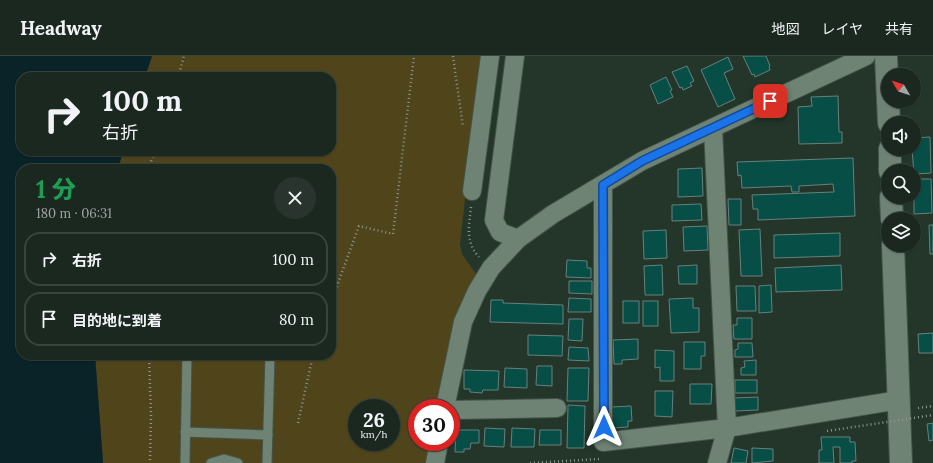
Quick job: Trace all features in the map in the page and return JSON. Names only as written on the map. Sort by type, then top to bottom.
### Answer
[{"type":"street","points":[[472,191],[490,56]]},
{"type":"street","points":[[515,56],[494,220],[500,232],[518,239]]},
{"type":"street","points":[[447,399],[462,322],[477,291],[491,268],[518,239],[553,214],[642,161],[866,56]]},
{"type":"street","points":[[886,56],[889,116]]},
{"type":"street","points":[[713,128],[727,428],[717,463]]},
{"type":"street","points":[[603,185],[604,442],[727,428],[907,404]]},
{"type":"street","points":[[894,252],[907,404],[901,463]]},
{"type":"street","points":[[460,410],[557,408]]},
{"type":"street","points":[[435,463],[437,451]]},
{"type":"lane","points":[[185,463],[187,360]]},
{"type":"lane","points":[[267,463],[270,360]]},
{"type":"lane","points":[[186,432],[268,435]]},
{"type":"lane","points":[[211,463],[224,459],[238,463]]},
{"type":"path","points":[[179,72],[184,56]]},
{"type":"path","points":[[336,288],[359,226],[393,234],[414,56]]},
{"type":"path","points":[[149,360],[151,416],[150,463]]},
{"type":"path","points":[[298,423],[312,360]]},
{"type":"path","points":[[907,404],[933,406]]},
{"type":"path","points":[[827,431],[933,415]]},
{"type":"shaded area","points":[[152,56],[481,56],[460,244],[462,254],[478,277],[441,399],[408,399],[408,451],[429,451],[427,463],[103,463],[95,360],[336,360],[336,164],[119,164],[122,156],[336,156],[336,72],[147,72]]},
{"type":"water","points":[[0,56],[152,56],[147,72],[16,72],[16,156],[122,156],[119,164],[16,164],[16,360],[95,360],[103,463],[0,463]]},
{"type":"building","points":[[743,56],[766,56],[770,70],[755,77],[754,74],[752,75]]},
{"type":"building","points":[[728,57],[733,69],[724,73],[735,99],[718,107],[701,70]]},
{"type":"building","points":[[687,66],[694,81],[690,83],[692,86],[683,90],[682,87],[680,88],[672,72]]},
{"type":"building","points":[[666,77],[672,90],[670,91],[673,97],[658,104],[650,85]]},
{"type":"building","points":[[838,96],[839,132],[842,132],[842,143],[799,144],[798,107],[812,106],[811,97]]},
{"type":"building","points":[[930,137],[931,173],[921,174],[921,164],[913,164],[913,156],[921,156],[921,138]]},
{"type":"building","points":[[853,158],[855,216],[758,220],[758,209],[753,209],[752,195],[834,192],[833,184],[799,186],[799,192],[792,192],[791,186],[742,188],[741,175],[738,176],[737,162]]},
{"type":"building","points":[[702,168],[703,196],[678,197],[678,169]]},
{"type":"building","points":[[921,179],[931,179],[932,213],[921,214],[921,212],[914,212],[914,204],[921,204]]},
{"type":"building","points":[[728,199],[741,199],[741,225],[729,225]]},
{"type":"building","points":[[701,204],[702,220],[672,221],[672,205]]},
{"type":"building","points":[[929,225],[933,225],[933,254],[930,254]]},
{"type":"building","points":[[707,226],[708,250],[684,251],[683,227]]},
{"type":"building","points":[[760,229],[762,276],[741,276],[739,230]]},
{"type":"building","points":[[666,230],[667,258],[644,259],[643,231]]},
{"type":"building","points":[[840,233],[840,256],[774,258],[774,235]]},
{"type":"building","points":[[567,260],[587,261],[587,268],[591,268],[591,278],[566,277]]},
{"type":"building","points":[[662,265],[663,295],[645,295],[644,266]]},
{"type":"building","points":[[697,265],[697,284],[679,284],[678,266]]},
{"type":"building","points":[[841,265],[842,290],[776,292],[775,268]]},
{"type":"building","points":[[569,281],[592,281],[592,294],[569,293]]},
{"type":"building","points":[[771,285],[772,312],[759,313],[759,286]]},
{"type":"building","points":[[736,286],[755,286],[756,311],[737,311]]},
{"type":"building","points":[[569,298],[591,299],[591,312],[568,312]]},
{"type":"building","points":[[693,298],[693,308],[699,308],[699,332],[671,333],[669,299]]},
{"type":"building","points":[[491,300],[503,300],[503,303],[563,305],[563,324],[490,322]]},
{"type":"building","points":[[623,301],[639,301],[639,323],[623,323]]},
{"type":"building","points":[[643,301],[658,301],[658,326],[643,326]]},
{"type":"building","points":[[737,318],[752,318],[752,339],[734,339],[733,325],[737,325]]},
{"type":"building","points":[[569,319],[583,319],[582,341],[568,340]]},
{"type":"building","points":[[933,333],[933,353],[919,353],[918,334]]},
{"type":"building","points":[[528,335],[563,336],[562,356],[528,355]]},
{"type":"building","points":[[638,339],[638,359],[622,360],[622,364],[614,364],[613,340]]},
{"type":"building","points":[[684,342],[705,342],[705,356],[701,356],[701,369],[684,369]]},
{"type":"building","points":[[738,343],[752,343],[753,357],[735,357],[735,350],[738,349]]},
{"type":"building","points":[[569,347],[588,348],[589,361],[568,360]]},
{"type":"building","points":[[655,350],[674,351],[674,381],[660,381],[660,367],[655,368]]},
{"type":"building","points":[[756,360],[756,375],[741,375],[741,368],[745,367],[744,361]]},
{"type":"building","points":[[537,366],[552,366],[552,386],[536,385]]},
{"type":"building","points":[[505,368],[527,369],[527,388],[504,387]]},
{"type":"building","points":[[568,368],[589,368],[588,401],[567,401]]},
{"type":"building","points":[[464,370],[499,371],[498,390],[483,390],[482,393],[470,392],[470,389],[464,389]]},
{"type":"building","points":[[735,380],[757,380],[757,393],[735,393]]},
{"type":"building","points":[[690,384],[712,384],[711,404],[690,404]]},
{"type":"building","points":[[655,391],[673,391],[672,417],[655,416]]},
{"type":"building","points":[[758,397],[758,410],[735,411],[734,398]]},
{"type":"building","points":[[568,405],[585,406],[584,448],[567,448]]},
{"type":"building","points":[[631,406],[632,421],[628,421],[628,427],[613,428],[612,407]]},
{"type":"building","points":[[933,423],[933,440],[929,441],[927,424]]},
{"type":"building","points":[[485,428],[505,429],[504,447],[484,446]]},
{"type":"building","points":[[512,428],[535,429],[534,447],[511,447]]},
{"type":"building","points":[[460,430],[479,430],[479,443],[471,443],[470,449],[464,449],[464,452],[455,452],[460,451]]},
{"type":"building","points":[[540,430],[561,430],[561,445],[539,445]]},
{"type":"building","points":[[821,437],[850,437],[850,442],[855,442],[856,461],[852,461],[852,463],[840,463],[840,447],[833,447],[834,463],[819,463],[819,450],[822,450]]},
{"type":"building","points":[[734,448],[748,451],[746,463],[731,463]]},
{"type":"building","points":[[752,448],[773,449],[773,461],[752,463]]},
{"type":"route","points":[[604,427],[603,185],[642,161],[770,101]]}]
